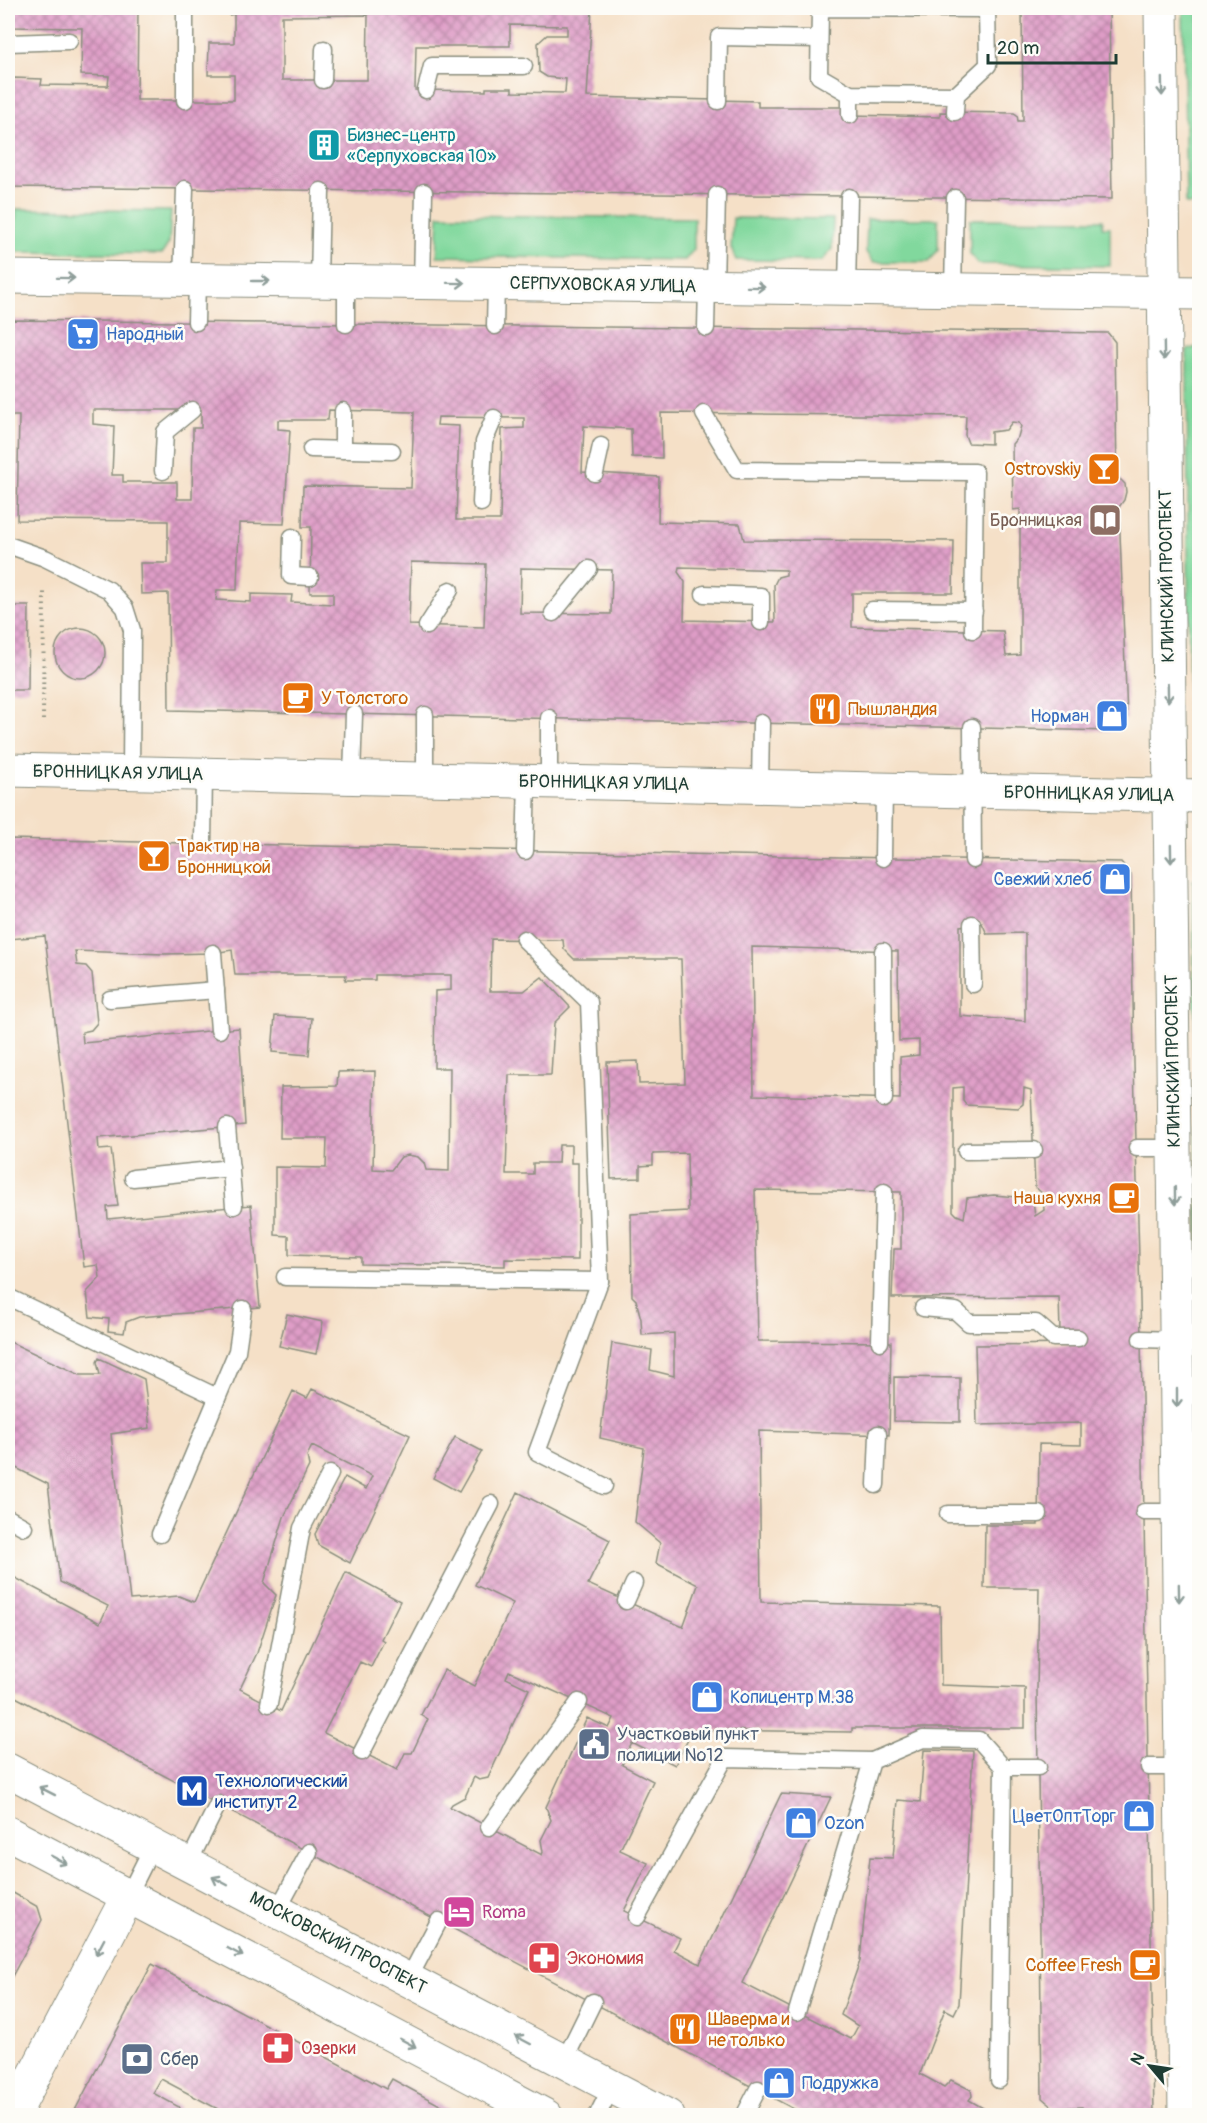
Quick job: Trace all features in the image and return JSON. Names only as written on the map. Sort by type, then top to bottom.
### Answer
[{"type":"street","name":"КЛИНСКИЙ ПРОСПЕКТ","points":[[1161,8],[1164,292],[1185,796],[1174,1148],[1188,1340],[1178,1512],[1185,2115]]},
{"type":"street","name":"СЕРПУХОВСКАЯ УЛИЦА","points":[[8,277],[1200,293]]},
{"type":"street","name":"БРОННИЦКАЯ УЛИЦА","points":[[8,770],[1185,796]]},
{"type":"street","name":"МОСКОВСКИЙ ПРОСПЕКТ","points":[[8,1770],[668,2115]]},
{"type":"street","points":[[8,1833],[546,2115]]},
{"type":"street","points":[[17,2114],[128,1896]]},
{"type":"lane","points":[[185,8],[185,100]]},
{"type":"lane","points":[[955,112],[956,95],[988,65],[987,8],[820,8],[819,76],[850,94],[956,95]]},
{"type":"lane","points":[[718,100],[719,37],[819,39]]},
{"type":"lane","points":[[8,43],[69,41]]},
{"type":"lane","points":[[323,80],[324,49]]},
{"type":"lane","points":[[426,90],[432,66],[524,66]]},
{"type":"lane","points":[[850,94],[850,115]]},
{"type":"lane","points":[[185,189],[189,280],[196,322]]},
{"type":"lane","points":[[321,191],[332,281],[346,324]]},
{"type":"lane","points":[[422,283],[424,192]]},
{"type":"lane","points":[[706,328],[717,195]]},
{"type":"lane","points":[[847,288],[849,197]]},
{"type":"lane","points":[[953,289],[955,198]]},
{"type":"lane","points":[[495,326],[496,284]]},
{"type":"lane","points":[[163,471],[165,432],[192,410]]},
{"type":"lane","points":[[343,411],[343,450]]},
{"type":"lane","points":[[704,414],[737,470],[975,472],[973,630]]},
{"type":"lane","points":[[481,503],[484,442],[494,418]]},
{"type":"lane","points":[[595,473],[601,446]]},
{"type":"lane","points":[[311,449],[392,451]]},
{"type":"lane","points":[[292,537],[291,576],[310,577]]},
{"type":"lane","points":[[8,545],[45,558],[109,590],[125,608],[132,630],[131,773]]},
{"type":"lane","points":[[553,613],[589,569]]},
{"type":"lane","points":[[428,626],[450,590]]},
{"type":"lane","points":[[704,594],[761,596],[762,622]]},
{"type":"lane","points":[[872,610],[974,611]]},
{"type":"lane","points":[[352,778],[354,714]]},
{"type":"lane","points":[[425,715],[425,779]]},
{"type":"lane","points":[[525,851],[549,718]]},
{"type":"lane","points":[[759,787],[760,723]]},
{"type":"lane","points":[[972,727],[973,860]]},
{"type":"lane","points":[[202,843],[204,774]]},
{"type":"lane","points":[[883,858],[884,789]]},
{"type":"lane","points":[[972,924],[973,984]]},
{"type":"lane","points":[[524,939],[589,1002],[600,1281],[537,1452],[604,1486]]},
{"type":"lane","points":[[883,951],[884,1099]]},
{"type":"lane","points":[[213,953],[219,1030]]},
{"type":"lane","points":[[110,999],[216,990]]},
{"type":"lane","points":[[227,1127],[234,1206]]},
{"type":"lane","points":[[1137,1148],[1174,1148]]},
{"type":"lane","points":[[966,1151],[1034,1150]]},
{"type":"lane","points":[[133,1178],[231,1168]]},
{"type":"lane","points":[[880,1342],[884,1192]]},
{"type":"lane","points":[[285,1277],[600,1281]]},
{"type":"lane","points":[[8,1297],[217,1397]]},
{"type":"lane","points":[[923,1308],[956,1311],[969,1323],[1036,1323],[1053,1338],[1078,1338]]},
{"type":"lane","points":[[160,1534],[237,1351],[243,1309]]},
{"type":"lane","points":[[1141,1339],[1188,1340]]},
{"type":"lane","points":[[876,1485],[878,1434]]},
{"type":"lane","points":[[269,1704],[302,1528],[330,1474]]},
{"type":"lane","points":[[362,1752],[492,1504]]},
{"type":"lane","points":[[1144,1512],[1178,1512]]},
{"type":"lane","points":[[948,1514],[1039,1514]]},
{"type":"lane","points":[[8,1518],[24,1527]]},
{"type":"lane","points":[[626,1601],[634,1583]]},
{"type":"lane","points":[[489,1827],[579,1702]]},
{"type":"lane","points":[[637,1917],[725,1758],[872,1761],[923,1739],[979,1740],[1003,1767],[999,2080]]},
{"type":"lane","points":[[797,2012],[872,1761]]},
{"type":"lane","points":[[1003,1767],[1038,1767]]},
{"type":"lane","points":[[1149,1767],[1181,1767]]},
{"type":"lane","points":[[188,1864],[218,1804]]},
{"type":"lane","points":[[128,1896],[153,1846]]},
{"type":"lane","points":[[277,1911],[309,1852]]},
{"type":"lane","points":[[408,1980],[439,1921]]},
{"type":"lane","points":[[564,2061],[593,2002]]},
{"type":"lane","points":[[597,2115],[612,2086]]},
{"type":"lane","points":[[744,2115],[758,2089]]},
{"type":"path","points":[[43,720],[45,558]]},
{"type":"green space","points":[[1183,8],[1199,8],[1199,204],[1186,204]]},
{"type":"green space","points":[[16,209],[171,211],[169,243],[162,254],[15,252]]},
{"type":"green space","points":[[439,215],[694,218],[694,249],[685,260],[437,256]]},
{"type":"green space","points":[[733,218],[833,219],[832,249],[822,261],[736,260],[731,248]]},
{"type":"green space","points":[[867,219],[938,219],[938,250],[929,262],[873,262],[866,252]]},
{"type":"green space","points":[[970,219],[1103,220],[1102,227],[1110,227],[1110,266],[978,264],[970,254]]},
{"type":"green space","points":[[1199,346],[1200,714],[1189,714],[1187,350]]},
{"type":"green space","points":[[1193,880],[1200,881],[1199,1255],[1198,1254]]},
{"type":"building","points":[[8,8],[138,8],[137,100],[234,100],[234,75],[208,75],[209,43],[234,43],[234,14],[229,15],[229,8],[592,8],[587,97],[758,101],[758,107],[845,107],[850,115],[940,117],[940,112],[1014,113],[1018,121],[1023,121],[1022,8],[1109,8],[1112,199],[8,187],[8,83],[12,83],[13,78],[42,79],[41,85],[108,86],[109,76],[81,75],[82,28],[8,27]],"holes":[[[368,15],[367,80],[282,80],[282,16]],[[510,25],[567,26],[567,35],[547,35],[538,43],[539,72],[547,77],[566,79],[565,93],[512,92],[512,88],[486,88],[486,91],[415,90],[416,46],[510,46]]]},
{"type":"building","points":[[8,320],[1108,333],[1115,342],[1117,476],[1125,484],[1126,492],[1119,507],[1127,718],[1114,731],[169,710],[168,593],[141,594],[140,563],[168,563],[168,521],[17,520],[19,416],[8,416]],"holes":[[[93,410],[201,410],[201,428],[193,428],[192,499],[177,499],[177,482],[123,482],[123,475],[112,475],[114,426],[93,424]],[[329,410],[414,412],[411,488],[303,486],[302,527],[311,527],[310,593],[333,593],[333,604],[291,602],[292,595],[251,594],[251,602],[216,600],[217,590],[237,590],[239,523],[284,524],[290,430],[278,429],[278,420],[328,420]],[[661,413],[966,416],[965,435],[968,443],[991,444],[991,432],[1006,430],[1012,422],[1019,423],[1021,426],[1018,437],[1012,444],[1013,510],[1020,509],[1020,655],[1006,656],[1003,631],[852,627],[852,593],[953,593],[954,541],[744,540],[740,524],[658,522],[659,477],[582,472],[584,426],[631,429],[632,457],[662,458]],[[438,417],[524,418],[524,428],[502,429],[500,520],[456,520],[459,426],[437,425]],[[411,562],[486,564],[484,627],[409,625]],[[679,567],[786,570],[786,575],[778,577],[774,585],[775,622],[684,620],[685,582],[678,572]],[[521,568],[612,570],[611,614],[520,613]]]},
{"type":"building","points":[[8,606],[29,606],[28,690],[8,690]]},
{"type":"building","points":[[80,628],[98,635],[105,653],[98,671],[80,678],[62,671],[55,653],[62,635]]},
{"type":"building","points":[[8,839],[1121,862],[1131,874],[1154,2116],[1089,2116],[1082,2107],[1054,2108],[1042,2098],[1037,1689],[1039,1588],[984,1588],[985,1525],[1038,1525],[1039,1444],[1081,1445],[1081,1423],[977,1425],[975,1345],[1078,1344],[1060,1332],[1059,1297],[892,1298],[894,1249],[901,1249],[901,1192],[755,1190],[758,1341],[891,1342],[889,1435],[759,1431],[761,1602],[940,1606],[941,1685],[1025,1688],[1025,1728],[852,1728],[852,1732],[693,1730],[675,1765],[632,1743],[622,1765],[653,1781],[620,1850],[648,1863],[624,1911],[680,1938],[674,1950],[700,1964],[781,1794],[831,1797],[742,1983],[851,2039],[858,2026],[841,2015],[860,1961],[870,1857],[893,1858],[898,1800],[920,1802],[924,1750],[973,1751],[959,2004],[954,2014],[945,2009],[920,2074],[944,2087],[951,2080],[971,2090],[972,2096],[969,2100],[997,2116],[807,2116],[8,1693],[8,1574],[100,1623],[108,1606],[60,1582],[48,1484],[8,1464],[8,1341],[80,1375],[100,1375],[97,1362],[99,1358],[144,1379],[150,1428],[111,1434],[130,1600],[179,1596],[194,1602],[293,1391],[307,1398],[312,1389],[410,1435],[350,1563],[318,1545],[315,1534],[345,1477],[366,1489],[372,1476],[312,1446],[307,1456],[309,1466],[284,1517],[264,1583],[276,1595],[257,1653],[240,1689],[281,1711],[346,1572],[400,1601],[381,1639],[384,1641],[371,1667],[360,1662],[324,1733],[397,1770],[405,1753],[412,1753],[428,1719],[421,1715],[444,1670],[474,1686],[513,1603],[475,1585],[518,1492],[610,1540],[588,1584],[683,1627],[698,1585],[656,1563],[660,1543],[635,1522],[644,1448],[600,1438],[612,1343],[652,1350],[650,1370],[674,1376],[674,1333],[642,1335],[641,1319],[636,1300],[632,1296],[631,1214],[688,1211],[687,1153],[653,1154],[653,1165],[640,1166],[640,1178],[611,1179],[607,1062],[638,1061],[639,1084],[685,1083],[681,959],[574,959],[564,949],[563,940],[491,939],[490,991],[524,991],[542,977],[570,1007],[554,1023],[551,1075],[509,1075],[506,1174],[533,1174],[533,1163],[558,1163],[559,1145],[571,1145],[571,1163],[578,1163],[578,1260],[505,1259],[505,1266],[361,1264],[361,1257],[289,1255],[289,1236],[275,1235],[275,1167],[326,1168],[327,1138],[280,1138],[281,1087],[337,1086],[338,1072],[375,1071],[373,1169],[391,1170],[401,1157],[408,1155],[418,1157],[424,1163],[426,1170],[449,1171],[450,1068],[434,1068],[435,991],[451,990],[451,975],[375,975],[375,980],[345,980],[346,975],[235,975],[232,950],[213,953],[164,954],[75,951],[77,965],[86,966],[92,973],[97,1023],[91,1030],[82,1032],[83,1043],[239,1028],[245,1125],[98,1138],[99,1150],[111,1149],[118,1206],[107,1207],[108,1219],[251,1205],[260,1307],[139,1317],[126,1322],[124,1333],[108,1331],[109,1319],[90,1317],[87,1292],[100,1278],[98,1265],[84,1267],[45,936],[8,939]],"holes":[[[982,923],[987,934],[1025,933],[1025,1021],[960,1016],[960,926]],[[752,947],[898,951],[899,1041],[919,1040],[919,1055],[900,1057],[900,1099],[754,1095]],[[963,1087],[963,1101],[966,1105],[1018,1108],[1023,1104],[1024,1088],[1031,1090],[1035,1187],[1043,1194],[1044,1210],[1035,1216],[1033,1201],[1028,1198],[994,1195],[967,1198],[964,1218],[953,1211],[953,1088]],[[509,1671],[614,1718],[609,1728],[587,1718],[546,1807],[551,1820],[541,1840],[542,1855],[450,1807],[465,1797],[474,1777],[479,1780],[488,1778],[529,1689],[506,1678]]]},
{"type":"building","points":[[275,1016],[312,1018],[309,1055],[272,1052]]},
{"type":"building","points":[[287,1314],[323,1322],[316,1354],[279,1346]]},
{"type":"building","points":[[894,1377],[960,1378],[960,1422],[894,1421]]},
{"type":"building","points":[[455,1437],[482,1451],[459,1492],[433,1478]]},
{"type":"building","points":[[8,1890],[38,1907],[42,1920],[8,1984]]},
{"type":"building","points":[[152,1964],[386,2089],[392,2079],[460,2116],[231,2116],[161,2079],[153,2093],[179,2107],[175,2116],[72,2116]]},
{"type":"place","name":"Бизнес-центр «Серпуховская 10»","points":[[324,145]]},
{"type":"place","name":"Народный","points":[[83,334]]},
{"type":"place","name":"Ostrovskiy","points":[[1104,469]]},
{"type":"place","name":"Бронницкая","points":[[1105,520]]},
{"type":"place","name":"У Толстого","points":[[298,698]]},
{"type":"place","name":"Пышландия","points":[[825,709]]},
{"type":"place","name":"Норман","points":[[1112,716]]},
{"type":"place","name":"Трактир на Бронницкой","points":[[154,856]]},
{"type":"place","name":"Свежий хлеб","points":[[1115,879]]},
{"type":"place","name":"Наша кухня","points":[[1124,1198]]},
{"type":"place","name":"Копицентр М.38","points":[[707,1697]]},
{"type":"place","name":"Участковый пункт полиции №12","points":[[594,1744]]},
{"type":"place","name":"Технологический институт 2","points":[[192,1791]]},
{"type":"place","name":"ЦветОптТорг","points":[[1139,1816]]},
{"type":"place","name":"Ozon","points":[[801,1823]]},
{"type":"place","name":"Roma","points":[[459,1912]]},
{"type":"place","name":"Экономия","points":[[544,1958]]},
{"type":"place","name":"Coffee Fresh","points":[[1145,1965]]},
{"type":"place","name":"Шаверма и не только","points":[[685,2029]]},
{"type":"place","name":"Озерки","points":[[278,2048]]},
{"type":"place","name":"Сбер","points":[[137,2059]]},
{"type":"place","name":"Подружка","points":[[779,2083]]}]
